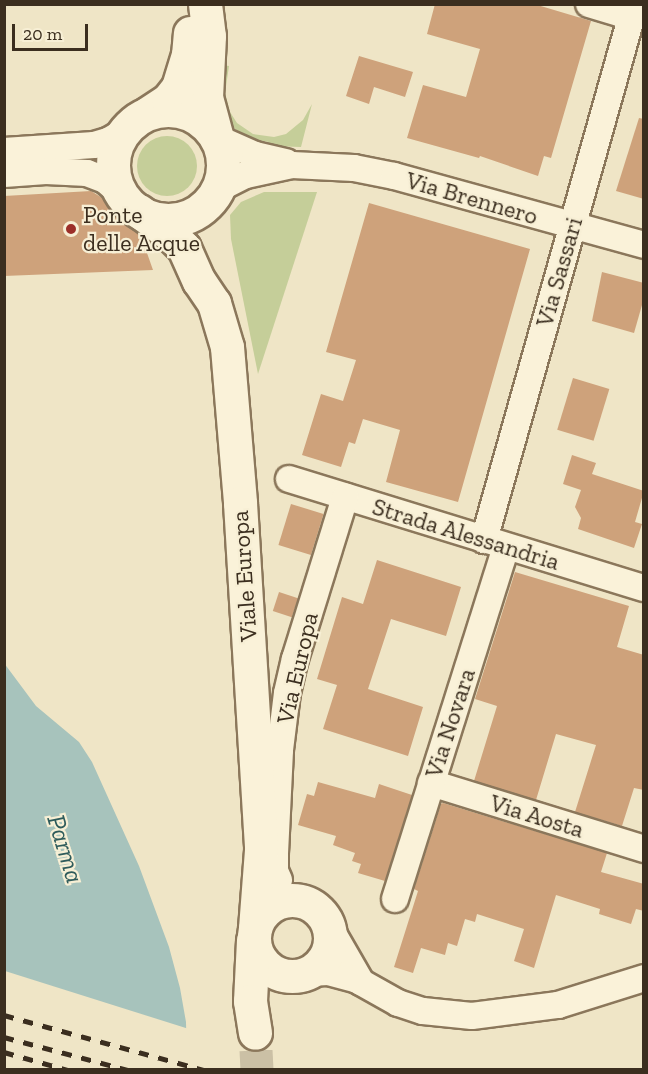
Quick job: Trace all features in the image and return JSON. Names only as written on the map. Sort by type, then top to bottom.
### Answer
[{"type":"main road","points":[[188,4],[190,44],[182,78],[168,100],[136,122],[116,148],[113,168],[130,203],[163,219],[188,217],[208,203],[218,189],[224,165],[206,97],[208,36],[205,4]]},
{"type":"main road","points":[[136,122],[168,110],[187,113],[204,123],[217,138]]},
{"type":"main road","name":"Viale Europa","points":[[218,189],[211,205],[206,232],[214,303],[228,358],[261,850]]},
{"type":"main road","name":"Viale Europa","points":[[130,203],[179,242],[199,281],[214,303]]},
{"type":"main road","points":[[261,850],[264,861],[279,880],[319,914],[329,948],[321,963],[284,986],[264,1005],[255,1042],[250,1002],[261,850]]},
{"type":"main road","points":[[305,974],[285,976],[270,970],[256,951],[254,932],[263,913],[277,903],[293,900],[319,914]]},
{"type":"street","points":[[589,4],[633,11]]},
{"type":"street","name":"Via Sassari","points":[[495,543],[573,226],[633,11]]},
{"type":"street","points":[[4,151],[86,146],[108,141],[136,122]]},
{"type":"street","name":"Via Brennero","points":[[217,138],[255,155],[298,164],[339,166],[382,173],[644,245]]},
{"type":"street","name":"Via Brennero","points":[[218,189],[246,175],[298,164]]},
{"type":"street","points":[[4,174],[46,171],[87,173],[105,180],[130,203]]},
{"type":"street","name":"Strada Alessandria","points":[[289,479],[644,588]]},
{"type":"street","name":"Via Europa","points":[[279,880],[275,871],[275,853],[280,750],[287,693],[295,659],[345,497]]},
{"type":"street","name":"Via Novara","points":[[395,899],[432,783],[495,543]]},
{"type":"street","name":"Via Aosta","points":[[432,783],[644,849]]},
{"type":"street","points":[[319,914],[361,982]]},
{"type":"street","points":[[305,974],[328,972],[361,982],[398,1003],[423,1011],[471,1016],[558,1005],[644,978]]},
{"type":"green space","points":[[222,65],[229,66],[225,93],[230,112],[237,123],[253,134],[274,137],[286,134],[303,120],[312,104],[301,147],[269,146],[269,142],[251,139],[235,129],[228,119],[221,91]]},
{"type":"green space","points":[[161,136],[173,136],[189,144],[195,154],[197,166],[195,178],[189,188],[173,196],[161,196],[145,188],[137,172],[137,160],[145,144]]},
{"type":"green space","points":[[264,192],[317,192],[258,374],[231,239],[230,215],[241,202]]},
{"type":"water","name":"Parma","points":[[4,663],[36,706],[79,742],[92,762],[139,866],[169,947],[180,988],[186,1022],[187,1069],[5,1069]]},
{"type":"pier","points":[[5,971],[189,1029],[190,1070],[5,1069]]},
{"type":"building","points":[[435,4],[534,4],[591,21],[551,158],[544,156],[538,176],[480,156],[479,158],[407,138],[423,85],[466,97],[480,49],[427,34]]},
{"type":"building","points":[[359,56],[413,72],[405,97],[374,87],[369,104],[346,96]]},
{"type":"building","points":[[639,118],[644,119],[644,199],[616,191]]},
{"type":"building","name":"Ponte delle Acque","points":[[91,191],[120,209],[122,219],[141,236],[153,270],[4,276],[4,196]]},
{"type":"building","points":[[369,203],[530,249],[458,502],[386,482],[400,430],[363,419],[355,444],[349,442],[341,467],[302,455],[321,394],[343,401],[356,360],[326,352]]},
{"type":"building","points":[[602,272],[644,283],[644,298],[634,333],[592,321]]},
{"type":"building","points":[[573,378],[609,389],[594,441],[557,430]]},
{"type":"building","points":[[572,455],[596,463],[592,474],[644,491],[635,522],[642,524],[634,548],[578,529],[581,518],[575,507],[581,490],[563,484]]},
{"type":"building","points":[[291,504],[324,514],[311,555],[278,545]]},
{"type":"building","points":[[377,560],[461,587],[446,636],[391,619],[368,689],[423,707],[408,756],[323,729],[337,685],[317,679],[342,597],[363,604]]},
{"type":"building","points":[[515,572],[629,606],[617,647],[644,655],[644,790],[634,788],[622,826],[575,812],[596,745],[556,734],[536,800],[474,781],[497,706],[475,699]]},
{"type":"building","points":[[279,592],[298,598],[292,617],[273,611]]},
{"type":"building","points":[[318,782],[375,798],[379,784],[412,795],[385,881],[358,873],[361,864],[352,861],[355,853],[333,845],[336,836],[298,825],[307,794],[314,796]]},
{"type":"building","points":[[443,803],[607,853],[601,872],[644,884],[644,911],[636,909],[631,924],[599,914],[600,909],[556,895],[534,968],[514,961],[524,929],[477,914],[475,922],[465,919],[457,946],[448,943],[445,955],[421,948],[413,973],[394,967],[418,891],[414,889]]},
{"type":"tunnel","points":[[256,1050],[257,1070]]},
{"type":"railway","points":[[4,1015],[204,1070]]},
{"type":"railway","points":[[4,1037],[128,1070]]},
{"type":"railway","points":[[4,1052],[68,1070]]},
{"type":"place","name":"Ponte delle Acque","points":[[71,229]]}]
